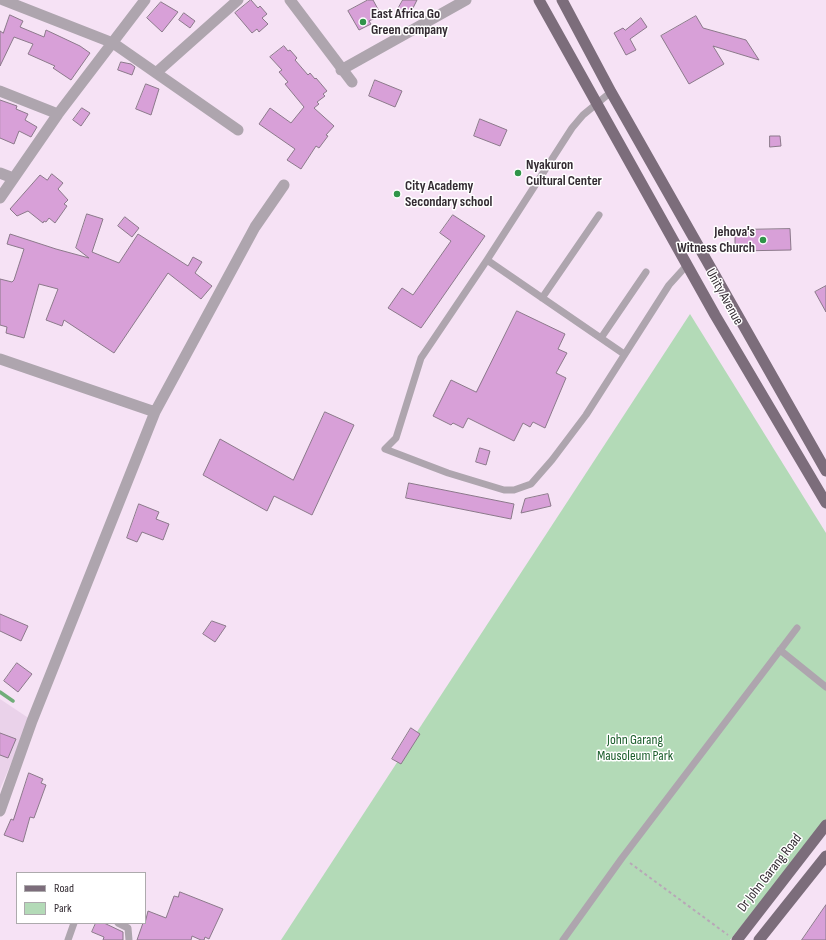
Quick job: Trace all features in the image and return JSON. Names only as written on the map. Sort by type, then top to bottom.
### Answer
[{"type":"main road","name":"Unity Avenue","points":[[539,0],[688,264],[715,315],[826,503]]},
{"type":"main road","name":"Unity Avenue","points":[[562,0],[611,92],[826,471]]},
{"type":"main road","name":"Dr John Garang Road","points":[[733,938],[826,825]]},
{"type":"main road","points":[[759,940],[826,856]]},
{"type":"street","points":[[3,0],[113,43],[238,130]]},
{"type":"street","points":[[0,198],[58,114],[145,0]]},
{"type":"street","points":[[156,72],[238,0]]},
{"type":"street","points":[[290,0],[341,70],[352,82]]},
{"type":"street","points":[[341,70],[466,0]]},
{"type":"street","points":[[0,91],[58,114]]},
{"type":"street","points":[[0,173],[13,178]]},
{"type":"street","points":[[0,811],[32,721],[155,412],[255,227],[284,185]]},
{"type":"street","points":[[0,359],[155,412]]},
{"type":"lane","points":[[611,92],[596,103],[572,128],[487,260],[421,358],[396,438],[384,449],[448,474],[504,490],[514,490],[532,484],[586,415],[669,284],[688,264]]},
{"type":"lane","points":[[542,298],[599,215]]},
{"type":"lane","points":[[487,260],[624,354]]},
{"type":"lane","points":[[601,338],[646,272]]},
{"type":"lane","points":[[563,940],[622,858],[797,628]]},
{"type":"lane","points":[[780,650],[826,687]]},
{"type":"lane","points":[[68,940],[74,924]]},
{"type":"lane","points":[[120,924],[128,928],[129,940]]},
{"type":"path","points":[[622,858],[733,938]]},
{"type":"shaded area","points":[[0,699],[30,719],[0,789]]},
{"type":"green space","name":"John Garang Mausoleum Park","points":[[690,314],[826,533],[826,821],[730,940],[281,940]]},
{"type":"building","points":[[251,0],[258,8],[260,6],[267,14],[262,18],[268,24],[259,32],[257,29],[252,33],[235,13]]},
{"type":"building","points":[[368,0],[373,0],[379,11],[376,13],[377,17],[369,21],[371,24],[359,30],[348,11]]},
{"type":"building","points":[[403,0],[417,0],[410,14],[398,9]]},
{"type":"building","points":[[161,2],[178,12],[162,32],[147,18]]},
{"type":"building","points":[[184,13],[195,21],[190,28],[179,20]]},
{"type":"building","points":[[10,15],[23,21],[20,27],[44,37],[46,30],[80,46],[90,53],[71,80],[53,68],[55,66],[28,54],[33,44],[14,37],[0,66],[0,31],[3,33]]},
{"type":"building","points":[[696,16],[703,28],[746,40],[759,60],[713,46],[724,64],[689,84],[661,36]]},
{"type":"building","points":[[641,18],[647,27],[630,39],[636,50],[626,55],[614,33],[623,28],[625,30]]},
{"type":"building","points":[[284,46],[297,58],[295,60],[308,75],[310,73],[315,79],[316,78],[327,91],[323,94],[325,96],[317,102],[319,104],[314,108],[334,126],[326,135],[328,136],[319,148],[316,146],[301,169],[287,160],[295,149],[259,124],[270,108],[291,123],[304,107],[285,84],[288,82],[279,72],[282,70],[270,57]]},
{"type":"building","points":[[121,62],[131,64],[135,67],[132,75],[118,70]]},
{"type":"building","points":[[375,80],[402,91],[395,107],[369,96]]},
{"type":"building","points":[[146,84],[159,89],[151,115],[136,109]]},
{"type":"building","points":[[0,100],[17,106],[16,109],[28,114],[25,120],[37,127],[31,137],[19,131],[14,144],[0,138]]},
{"type":"building","points":[[82,108],[90,113],[81,126],[73,120]]},
{"type":"building","points":[[480,119],[507,130],[500,146],[474,136]]},
{"type":"building","points":[[770,136],[780,136],[781,146],[770,147]]},
{"type":"building","points":[[52,174],[63,183],[58,189],[68,200],[64,204],[67,206],[55,223],[49,218],[43,223],[28,211],[17,216],[10,209],[40,175],[47,180]]},
{"type":"building","points":[[87,214],[103,219],[92,252],[119,263],[138,234],[188,266],[193,257],[202,262],[195,273],[212,286],[201,299],[168,273],[114,353],[64,320],[62,326],[46,320],[58,289],[39,284],[24,338],[6,333],[7,327],[0,325],[0,279],[12,282],[14,280],[24,249],[7,244],[10,234],[89,258],[76,248]]},
{"type":"building","points":[[453,215],[485,236],[421,328],[388,308],[402,288],[413,295],[451,241],[440,233]]},
{"type":"building","points":[[125,217],[139,228],[132,237],[118,226]]},
{"type":"building","name":"Jehova's Witness Church","points":[[790,229],[791,250],[735,251],[735,230]]},
{"type":"building","points":[[826,286],[826,312],[815,292]]},
{"type":"building","points":[[517,311],[565,334],[558,349],[567,353],[556,373],[566,378],[545,428],[533,422],[530,427],[523,423],[514,441],[468,418],[463,428],[453,423],[451,425],[433,416],[451,380],[476,392]]},
{"type":"building","points":[[325,412],[354,425],[312,515],[274,496],[267,511],[203,475],[220,439],[293,480]]},
{"type":"building","points":[[480,448],[490,451],[486,465],[476,462]]},
{"type":"building","points":[[409,483],[514,504],[511,519],[406,498]]},
{"type":"building","points":[[548,494],[551,506],[521,513],[525,499]]},
{"type":"building","points":[[139,504],[159,512],[156,519],[169,524],[163,540],[142,532],[137,542],[127,538]]},
{"type":"building","points":[[0,614],[28,626],[21,641],[0,631]]},
{"type":"building","points":[[212,621],[226,626],[215,642],[203,634]]},
{"type":"building","points":[[17,663],[32,674],[18,692],[4,681]]},
{"type":"building","points":[[411,728],[420,734],[401,764],[392,759]]},
{"type":"building","points":[[0,733],[16,739],[8,758],[0,755]]},
{"type":"building","points":[[29,773],[43,779],[41,783],[46,785],[34,818],[30,817],[23,842],[4,835],[11,819],[13,820]]},
{"type":"building","points":[[180,892],[223,909],[209,939],[205,937],[204,940],[201,940],[192,936],[191,940],[137,940],[143,924],[146,924],[148,911],[166,918],[174,896],[178,897]]},
{"type":"building","points":[[826,905],[826,940],[802,940]]},
{"type":"building","points":[[96,924],[106,924],[123,932],[123,940],[103,940],[104,937],[92,932]]},
{"type":"waterway","points":[[0,692],[13,701]]},
{"type":"place","name":"East Africa Go Green company","points":[[363,22]]},
{"type":"place","name":"Nyakuron Cultural Center","points":[[518,173]]},
{"type":"place","name":"City Academy Secondary school","points":[[397,194]]},
{"type":"place","name":"Jehova's Witness Church","points":[[763,240]]}]
